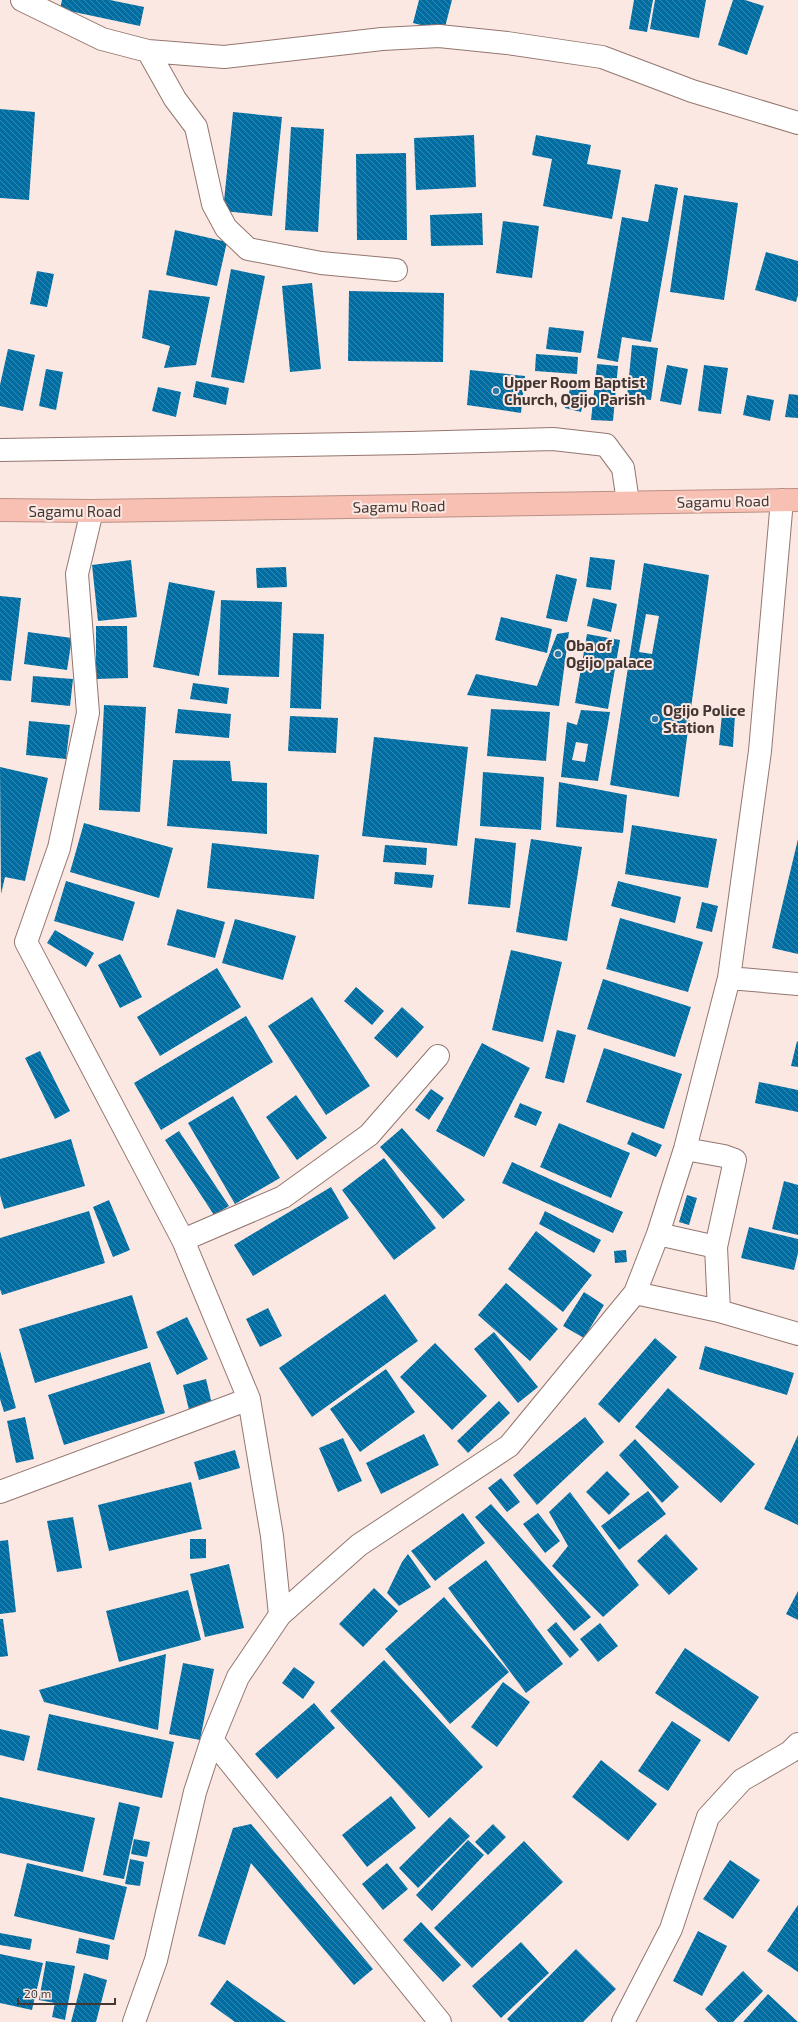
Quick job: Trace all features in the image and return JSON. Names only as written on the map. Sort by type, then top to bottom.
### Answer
[{"type":"highway","name":"Sagamu Road","points":[[0,510],[92,511],[790,500]]},
{"type":"street","points":[[22,0],[102,39],[148,51],[224,57],[382,39],[439,36],[508,43],[602,56],[692,91],[798,124]]},
{"type":"street","points":[[148,51],[175,99],[196,127],[213,204],[216,210],[226,228],[248,250],[321,263],[396,270]]},
{"type":"street","points":[[0,450],[553,439],[606,445],[623,468],[628,502]]},
{"type":"street","points":[[134,2022],[156,1960],[195,1792],[212,1740],[238,1678],[280,1615],[358,1545],[510,1446],[635,1293],[658,1234],[685,1149],[730,978],[760,751],[790,500]]},
{"type":"street","points":[[92,511],[77,574],[88,713],[59,848],[26,942],[183,1240],[249,1400],[272,1536],[280,1615]]},
{"type":"street","points":[[730,978],[798,984]]},
{"type":"street","points":[[183,1240],[283,1196],[368,1135],[438,1056]]},
{"type":"street","points":[[685,1149],[724,1156],[735,1160],[716,1247],[719,1311]]},
{"type":"street","points":[[658,1234],[716,1247]]},
{"type":"street","points":[[635,1293],[719,1311],[798,1334]]},
{"type":"street","points":[[0,1492],[249,1400]]},
{"type":"street","points":[[212,1740],[440,2022]]},
{"type":"street","points":[[623,2022],[671,1929],[708,1817],[742,1780],[790,1752],[798,1744]]},
{"type":"building","points":[[62,0],[110,0],[144,7],[140,26],[60,9]]},
{"type":"building","points":[[419,0],[452,0],[444,31],[413,23]]},
{"type":"building","points":[[634,0],[653,0],[647,32],[629,29]]},
{"type":"building","points":[[655,0],[706,0],[699,38],[650,29]]},
{"type":"building","points":[[733,0],[745,0],[764,6],[747,55],[718,45]]},
{"type":"building","points":[[0,109],[35,112],[29,200],[0,198]]},
{"type":"building","points":[[233,112],[282,117],[272,216],[223,211]]},
{"type":"building","points":[[291,127],[324,129],[318,232],[285,230]]},
{"type":"building","points":[[474,135],[476,187],[416,190],[414,138]]},
{"type":"building","points":[[536,135],[591,145],[587,164],[621,170],[612,219],[543,206],[552,159],[532,155]]},
{"type":"building","points":[[406,153],[407,240],[357,240],[356,154]]},
{"type":"building","points":[[655,184],[678,188],[651,342],[622,337],[618,362],[597,358],[622,217],[648,222]]},
{"type":"building","points":[[684,195],[738,203],[724,300],[670,292]]},
{"type":"building","points":[[482,213],[483,245],[431,246],[430,215]]},
{"type":"building","points":[[503,221],[539,226],[532,278],[496,273]]},
{"type":"building","points":[[175,230],[227,242],[217,286],[166,275]]},
{"type":"building","points":[[766,252],[798,261],[798,295],[796,302],[755,290]]},
{"type":"building","points":[[231,269],[265,276],[244,383],[211,377]]},
{"type":"building","points":[[37,271],[54,274],[47,307],[30,304]]},
{"type":"building","points":[[312,283],[321,369],[290,372],[282,286]]},
{"type":"building","points":[[149,290],[210,297],[196,365],[164,368],[170,346],[142,338]]},
{"type":"building","points":[[349,291],[444,293],[443,362],[348,361]]},
{"type":"building","points":[[549,327],[584,331],[581,353],[546,349]]},
{"type":"building","points":[[632,345],[658,348],[651,400],[627,397]]},
{"type":"building","points":[[8,349],[35,355],[23,411],[0,406],[0,385]]},
{"type":"building","points":[[536,354],[578,357],[577,374],[535,371]]},
{"type":"building","points":[[597,364],[618,366],[613,421],[591,420]]},
{"type":"building","points":[[667,365],[688,369],[681,405],[660,401]]},
{"type":"building","points":[[704,365],[728,368],[721,414],[698,411]]},
{"type":"building","points":[[46,369],[63,372],[56,410],[39,406]]},
{"type":"building","name":"Upper Room Baptist Church, Ogijo Parish","points":[[470,370],[525,376],[521,413],[467,405]]},
{"type":"building","points":[[196,381],[229,388],[226,405],[193,397]]},
{"type":"building","points":[[572,381],[588,385],[581,412],[565,408]]},
{"type":"building","points":[[158,387],[181,392],[176,417],[152,411]]},
{"type":"building","points":[[789,394],[798,395],[798,418],[785,417]]},
{"type":"building","points":[[747,395],[774,400],[770,421],[743,415]]},
{"type":"building","points":[[590,557],[615,560],[611,590],[586,587]]},
{"type":"building","points":[[131,560],[137,617],[98,621],[92,565]]},
{"type":"building","name":"Ogijo Police Station","points":[[644,563],[709,575],[679,797],[610,785]],"holes":[[[646,614],[659,616],[652,654],[639,652]]]},
{"type":"building","points":[[286,567],[287,587],[257,588],[256,568]]},
{"type":"building","points":[[556,574],[577,579],[567,622],[546,618]]},
{"type":"building","points":[[169,582],[215,591],[199,676],[153,667]]},
{"type":"building","points":[[0,596],[21,598],[11,681],[0,680]]},
{"type":"building","points":[[593,598],[617,604],[611,632],[587,626]]},
{"type":"building","points":[[221,600],[282,602],[279,677],[218,675]]},
{"type":"building","points":[[501,617],[552,629],[547,653],[495,640]]},
{"type":"building","points":[[96,626],[127,626],[128,678],[96,679]]},
{"type":"building","points":[[28,632],[72,638],[67,670],[24,664]]},
{"type":"building","name":"Oba of Ogijo palace","points":[[569,632],[559,706],[467,695],[476,674],[537,686],[557,634]]},
{"type":"building","points":[[293,633],[324,634],[321,709],[290,708]]},
{"type":"building","points":[[587,634],[620,640],[608,709],[575,703]]},
{"type":"building","points":[[33,676],[73,679],[70,706],[31,702]]},
{"type":"building","points":[[193,683],[229,688],[227,704],[190,699]]},
{"type":"building","points":[[104,705],[146,707],[140,812],[99,810]]},
{"type":"building","points":[[178,709],[231,714],[229,738],[175,733]]},
{"type":"building","points":[[491,709],[550,712],[546,761],[487,756]]},
{"type":"building","points":[[581,710],[610,712],[598,781],[561,777],[567,722],[577,725]],"holes":[[[576,742],[588,744],[585,762],[572,760]]]},
{"type":"building","points":[[722,714],[735,715],[733,747],[719,745]]},
{"type":"building","points":[[290,716],[338,718],[336,753],[288,751]]},
{"type":"building","points":[[29,721],[70,725],[66,759],[26,755]]},
{"type":"building","points":[[374,737],[468,747],[457,846],[362,836]]},
{"type":"building","points":[[173,760],[230,761],[232,781],[267,783],[267,834],[167,826]]},
{"type":"building","points":[[0,767],[48,778],[25,881],[5,877],[1,894]]},
{"type":"building","points":[[483,772],[544,777],[541,830],[480,826]]},
{"type":"building","points":[[559,782],[627,795],[623,833],[556,827]]},
{"type":"building","points":[[84,823],[173,848],[159,898],[70,872]]},
{"type":"building","points":[[632,825],[717,839],[708,888],[625,874]]},
{"type":"building","points":[[475,838],[516,843],[510,908],[468,904]]},
{"type":"building","points":[[531,839],[582,847],[567,941],[516,932]]},
{"type":"building","points":[[798,839],[798,954],[772,948]]},
{"type":"building","points":[[212,843],[319,855],[314,899],[207,888]]},
{"type":"building","points":[[385,845],[427,848],[426,865],[383,862]]},
{"type":"building","points":[[395,872],[434,875],[432,888],[394,884]]},
{"type":"building","points":[[66,881],[135,902],[123,941],[54,921]]},
{"type":"building","points":[[618,881],[681,897],[675,923],[611,906]]},
{"type":"building","points":[[702,902],[718,906],[712,932],[696,928]]},
{"type":"building","points":[[177,909],[225,922],[215,958],[167,945]]},
{"type":"building","points":[[620,918],[703,942],[688,992],[606,969]]},
{"type":"building","points":[[235,919],[296,936],[283,980],[222,963]]},
{"type":"building","points":[[55,930],[94,953],[86,967],[47,943]]},
{"type":"building","points":[[511,950],[562,962],[543,1042],[492,1030]]},
{"type":"building","points":[[120,954],[142,997],[120,1008],[98,965]]},
{"type":"building","points":[[217,968],[241,1007],[160,1056],[137,1017]]},
{"type":"building","points":[[603,979],[691,1007],[675,1057],[587,1029]]},
{"type":"building","points":[[356,987],[384,1011],[372,1025],[344,1001]]},
{"type":"building","points":[[312,997],[370,1086],[326,1115],[268,1026]]},
{"type":"building","points":[[402,1007],[424,1027],[397,1058],[374,1038]]},
{"type":"building","points":[[246,1016],[273,1062],[161,1130],[134,1083]]},
{"type":"building","points":[[557,1030],[576,1035],[564,1083],[545,1078]]},
{"type":"building","points":[[797,1041],[798,1042],[798,1067],[791,1066]]},
{"type":"building","points":[[482,1043],[530,1068],[484,1157],[436,1131]]},
{"type":"building","points":[[604,1048],[682,1074],[664,1129],[586,1102]]},
{"type":"building","points":[[40,1051],[70,1111],[55,1119],[25,1058]]},
{"type":"building","points":[[759,1082],[798,1090],[798,1112],[755,1103]]},
{"type":"building","points":[[431,1089],[444,1098],[429,1120],[415,1110]]},
{"type":"building","points":[[296,1095],[327,1138],[297,1160],[266,1117]]},
{"type":"building","points":[[233,1096],[280,1178],[235,1204],[188,1123]]},
{"type":"building","points":[[520,1103],[542,1112],[536,1126],[514,1117]]},
{"type":"building","points":[[559,1123],[630,1153],[611,1198],[540,1167]]},
{"type":"building","points":[[402,1128],[465,1200],[443,1219],[380,1147]]},
{"type":"building","points":[[179,1131],[229,1206],[214,1215],[165,1140]]},
{"type":"building","points":[[632,1132],[662,1145],[656,1157],[627,1144]]},
{"type":"building","points":[[71,1139],[85,1186],[4,1209],[0,1195],[0,1159]]},
{"type":"building","points":[[384,1158],[436,1228],[394,1260],[342,1190]]},
{"type":"building","points":[[512,1162],[623,1212],[613,1233],[502,1183]]},
{"type":"building","points":[[784,1181],[798,1185],[798,1235],[772,1229]]},
{"type":"building","points":[[331,1187],[349,1218],[253,1276],[234,1245]]},
{"type":"building","points":[[687,1195],[697,1198],[689,1225],[679,1222]]},
{"type":"building","points":[[109,1200],[130,1250],[113,1257],[93,1207]]},
{"type":"building","points":[[89,1211],[105,1263],[2,1295],[0,1289],[0,1238]]},
{"type":"building","points":[[545,1211],[601,1240],[594,1253],[539,1224]]},
{"type":"building","points":[[749,1227],[798,1239],[798,1253],[794,1270],[741,1258]]},
{"type":"building","points":[[536,1231],[592,1275],[563,1312],[508,1269]]},
{"type":"building","points":[[626,1250],[627,1262],[615,1263],[614,1251]]},
{"type":"building","points":[[506,1283],[558,1329],[530,1361],[478,1315]]},
{"type":"building","points":[[584,1292],[604,1305],[584,1338],[563,1326]]},
{"type":"building","points":[[385,1294],[418,1341],[312,1417],[279,1368]]},
{"type":"building","points":[[132,1295],[148,1348],[35,1383],[19,1329]]},
{"type":"building","points":[[268,1308],[282,1336],[260,1347],[246,1319]]},
{"type":"building","points":[[187,1317],[208,1359],[177,1375],[156,1332]]},
{"type":"building","points":[[494,1332],[538,1387],[518,1403],[474,1349]]},
{"type":"building","points":[[655,1338],[677,1357],[619,1423],[598,1404]]},
{"type":"building","points":[[435,1343],[487,1396],[452,1430],[400,1377]]},
{"type":"building","points":[[705,1346],[794,1373],[787,1395],[699,1369]]},
{"type":"building","points":[[0,1351],[16,1408],[4,1412],[0,1399]]},
{"type":"building","points":[[150,1362],[165,1413],[64,1445],[48,1395]]},
{"type":"building","points":[[386,1369],[415,1412],[360,1452],[330,1409]]},
{"type":"building","points":[[206,1379],[212,1404],[189,1410],[183,1385]]},
{"type":"building","points":[[668,1388],[755,1464],[721,1503],[635,1427]]},
{"type":"building","points":[[499,1401],[510,1413],[468,1453],[457,1441]]},
{"type":"building","points":[[25,1417],[34,1459],[16,1463],[7,1421]]},
{"type":"building","points":[[585,1417],[604,1442],[537,1505],[513,1475]]},
{"type":"building","points":[[424,1434],[439,1465],[381,1494],[366,1463]]},
{"type":"building","points":[[798,1435],[798,1525],[764,1509]]},
{"type":"building","points":[[343,1438],[362,1481],[338,1492],[319,1448]]},
{"type":"building","points":[[635,1439],[679,1487],[662,1503],[619,1455]]},
{"type":"building","points":[[235,1450],[240,1468],[199,1480],[194,1462]]},
{"type":"building","points":[[607,1471],[630,1494],[609,1515],[586,1492]]},
{"type":"building","points":[[501,1478],[520,1502],[507,1512],[488,1488]]},
{"type":"building","points":[[191,1482],[202,1529],[109,1551],[98,1505]]},
{"type":"building","points":[[648,1491],[666,1514],[619,1550],[601,1526]]},
{"type":"building","points":[[570,1492],[639,1585],[603,1617],[552,1566],[568,1546],[549,1512]]},
{"type":"building","points":[[491,1504],[591,1617],[574,1631],[475,1517]]},
{"type":"building","points":[[463,1513],[485,1543],[435,1581],[411,1551]]},
{"type":"building","points":[[538,1513],[560,1541],[545,1553],[523,1524]]},
{"type":"building","points":[[73,1517],[82,1568],[57,1572],[47,1521]]},
{"type":"building","points":[[666,1534],[698,1569],[669,1595],[637,1561]]},
{"type":"building","points":[[190,1539],[206,1539],[206,1558],[190,1559]]},
{"type":"building","points":[[8,1540],[16,1612],[0,1614],[0,1541]]},
{"type":"building","points":[[408,1554],[431,1587],[399,1606],[387,1593],[402,1562]]},
{"type":"building","points":[[486,1560],[563,1664],[526,1693],[448,1588]]},
{"type":"building","points":[[229,1564],[244,1628],[205,1637],[190,1574]]},
{"type":"building","points":[[374,1588],[398,1611],[363,1647],[339,1624]]},
{"type":"building","points":[[188,1590],[201,1640],[119,1662],[106,1611]]},
{"type":"building","points":[[798,1591],[798,1620],[786,1614]]},
{"type":"building","points":[[444,1597],[509,1672],[450,1724],[385,1649]]},
{"type":"building","points":[[0,1619],[3,1619],[8,1656],[0,1657]]},
{"type":"building","points":[[556,1622],[579,1650],[570,1658],[547,1630]]},
{"type":"building","points":[[600,1623],[618,1646],[598,1662],[580,1639]]},
{"type":"building","points":[[685,1648],[759,1697],[729,1742],[655,1693]]},
{"type":"building","points":[[166,1654],[158,1730],[44,1702],[39,1690]]},
{"type":"building","points":[[384,1660],[483,1767],[429,1818],[330,1711]]},
{"type":"building","points":[[183,1663],[214,1669],[200,1740],[169,1734]]},
{"type":"building","points":[[294,1667],[315,1682],[303,1699],[282,1683]]},
{"type":"building","points":[[503,1682],[530,1702],[497,1747],[471,1727]]},
{"type":"building","points":[[314,1703],[335,1728],[277,1779],[255,1754]]},
{"type":"building","points":[[49,1714],[174,1742],[162,1798],[37,1770]]},
{"type":"building","points":[[672,1721],[701,1740],[668,1791],[638,1771]]},
{"type":"building","points":[[0,1729],[30,1736],[24,1761],[0,1755]]},
{"type":"building","points":[[601,1760],[657,1804],[628,1841],[572,1797]]},
{"type":"building","points":[[391,1796],[416,1828],[367,1867],[342,1835]]},
{"type":"building","points":[[0,1797],[95,1818],[83,1872],[0,1853]]},
{"type":"building","points":[[119,1802],[140,1807],[124,1879],[103,1875]]},
{"type":"building","points":[[450,1817],[470,1836],[418,1888],[399,1868]]},
{"type":"building","points":[[251,1824],[373,1969],[354,1985],[251,1863],[225,1945],[198,1936],[233,1828]]},
{"type":"building","points":[[493,1824],[506,1837],[488,1855],[475,1842]]},
{"type":"building","points":[[134,1839],[150,1842],[147,1857],[131,1854]]},
{"type":"building","points":[[468,1840],[484,1855],[432,1911],[416,1895]]},
{"type":"building","points":[[524,1841],[563,1882],[472,1968],[434,1928]]},
{"type":"building","points":[[130,1859],[144,1862],[140,1886],[125,1884]]},
{"type":"building","points":[[730,1860],[760,1880],[733,1919],[703,1899]]},
{"type":"building","points":[[27,1863],[127,1887],[114,1940],[14,1916]]},
{"type":"building","points":[[387,1863],[408,1889],[383,1910],[362,1884]]},
{"type":"building","points":[[798,1905],[798,1972],[767,1951]]},
{"type":"building","points":[[421,1922],[461,1965],[443,1982],[403,1940]]},
{"type":"building","points":[[698,1931],[727,1946],[702,1996],[673,1981]]},
{"type":"building","points":[[0,1933],[32,1939],[30,1950],[0,1945]]},
{"type":"building","points":[[79,1938],[110,1945],[108,1960],[76,1953]]},
{"type":"building","points":[[521,1942],[549,1973],[501,2018],[472,1986]]},
{"type":"building","points":[[576,1949],[616,1989],[583,2022],[510,2022],[507,2019]]},
{"type":"building","points":[[0,1954],[43,1963],[32,2010],[0,2003]]},
{"type":"building","points":[[46,1961],[75,1966],[65,2020],[52,2017],[55,2003],[39,2000]]},
{"type":"building","points":[[743,1971],[763,1991],[733,2022],[718,2022],[705,2009]]},
{"type":"building","points":[[84,1973],[107,1980],[96,2022],[71,2022]]},
{"type":"building","points":[[227,1980],[286,2022],[235,2022],[210,2004]]},
{"type":"building","points":[[768,1994],[798,2022],[743,2022]]},
{"type":"place","name":"Upper Room Baptist Church, Ogijo Parish","points":[[496,391]]},
{"type":"place","name":"Oba of Ogijo palace","points":[[558,654]]},
{"type":"place","name":"Ogijo Police Station","points":[[655,719]]}]
